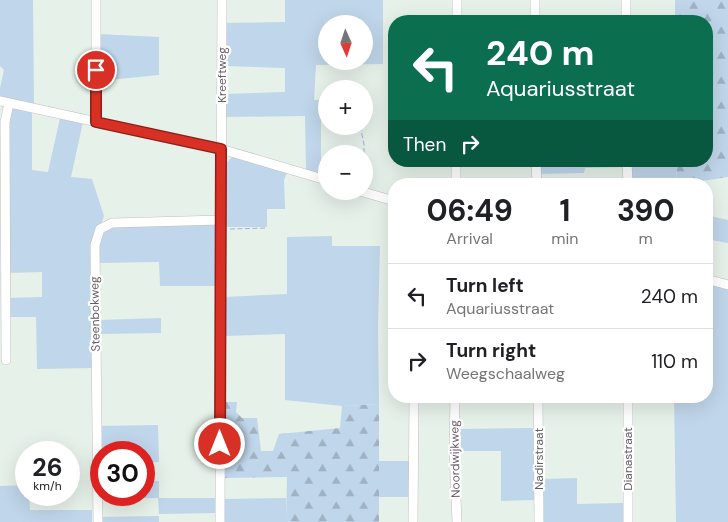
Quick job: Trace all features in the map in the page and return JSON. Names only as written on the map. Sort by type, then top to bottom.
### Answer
[{"type":"street","points":[[96,0],[96,122]]},
{"type":"street","name":"Kreeftweg","points":[[220,522],[222,0]]},
{"type":"street","points":[[457,15],[458,0]]},
{"type":"street","points":[[535,0],[536,15]]},
{"type":"street","points":[[626,0],[626,15]]},
{"type":"street","points":[[6,360],[4,102],[221,149],[318,178]]},
{"type":"street","points":[[373,195],[388,199]]},
{"type":"street","name":"Steenbokweg","points":[[98,522],[95,245],[100,229],[112,223],[221,224]]},
{"type":"street","points":[[713,282],[728,285]]},
{"type":"street","points":[[413,522],[414,403]]},
{"type":"street","name":"Noordwijkweg","points":[[455,403],[454,451],[458,522]]},
{"type":"street","name":"Nadirstraat","points":[[538,403],[539,522]]},
{"type":"street","name":"Dianastraat","points":[[628,403],[628,522]]},
{"type":"path","points":[[221,224],[267,228]]},
{"type":"green space","points":[[0,0],[33,0],[34,105],[0,97],[4,70],[0,66]]},
{"type":"green space","points":[[285,0],[383,0],[383,64],[373,64],[373,15],[318,15],[318,65],[316,65],[314,100],[318,100],[318,135],[321,135],[321,145],[318,145],[318,173],[306,170],[305,116],[224,117],[224,94],[285,92],[285,68],[225,66],[225,23],[285,22]]},
{"type":"green space","points":[[675,0],[728,0],[728,177],[713,179],[676,178],[677,167],[713,167],[713,15],[675,15]]},
{"type":"green space","points":[[99,34],[159,37],[159,75],[99,81]]},
{"type":"green space","points":[[11,107],[32,112],[32,170],[48,172],[60,118],[83,122],[71,177],[92,179],[104,216],[100,227],[93,368],[37,369],[36,317],[7,317],[7,298],[42,297],[42,272],[7,273],[8,123]]},
{"type":"green space","points":[[232,157],[287,172],[284,180],[285,209],[267,209],[267,227],[224,227],[225,168],[226,163]]},
{"type":"green space","points":[[538,167],[625,167],[585,168],[584,173],[538,174]]},
{"type":"green space","points":[[630,167],[677,167],[676,178],[630,178]]},
{"type":"green space","points":[[713,217],[728,220],[728,243],[713,240]]},
{"type":"green space","points":[[214,224],[218,227],[216,286],[160,286],[159,262],[97,263],[98,241],[103,233],[114,226]]},
{"type":"green space","points":[[332,236],[332,246],[380,246],[379,404],[342,406],[285,400],[285,334],[225,336],[224,297],[287,294],[287,237]]},
{"type":"green space","points":[[713,285],[728,289],[728,522],[676,522],[674,403],[713,403]]},
{"type":"green space","points":[[161,318],[161,333],[99,334],[99,320]]},
{"type":"green space","points":[[224,402],[237,402],[236,412],[242,418],[257,418],[261,451],[273,451],[279,434],[340,428],[342,406],[379,404],[379,522],[286,522],[287,477],[224,478]]},
{"type":"green space","points":[[158,425],[159,462],[155,462],[155,441],[99,441],[97,426]]},
{"type":"green space","points":[[534,428],[535,500],[501,501],[501,451],[458,451],[457,429]]},
{"type":"green space","points":[[378,461],[409,461],[409,497],[378,497]]},
{"type":"green space","points":[[577,478],[577,504],[624,503],[624,522],[540,522],[540,479]]},
{"type":"green space","points":[[155,481],[159,481],[159,498],[217,498],[218,513],[159,514],[158,498],[155,498]]},
{"type":"green space","points":[[15,485],[15,506],[30,506],[30,510],[92,510],[92,522],[0,522],[0,486]]},
{"type":"green space","points":[[286,498],[286,522],[224,522],[224,499]]},
{"type":"green space","points":[[159,516],[159,522],[98,522],[97,517]]},
{"type":"route","points":[[96,70],[96,122],[221,149],[220,444]]}]
